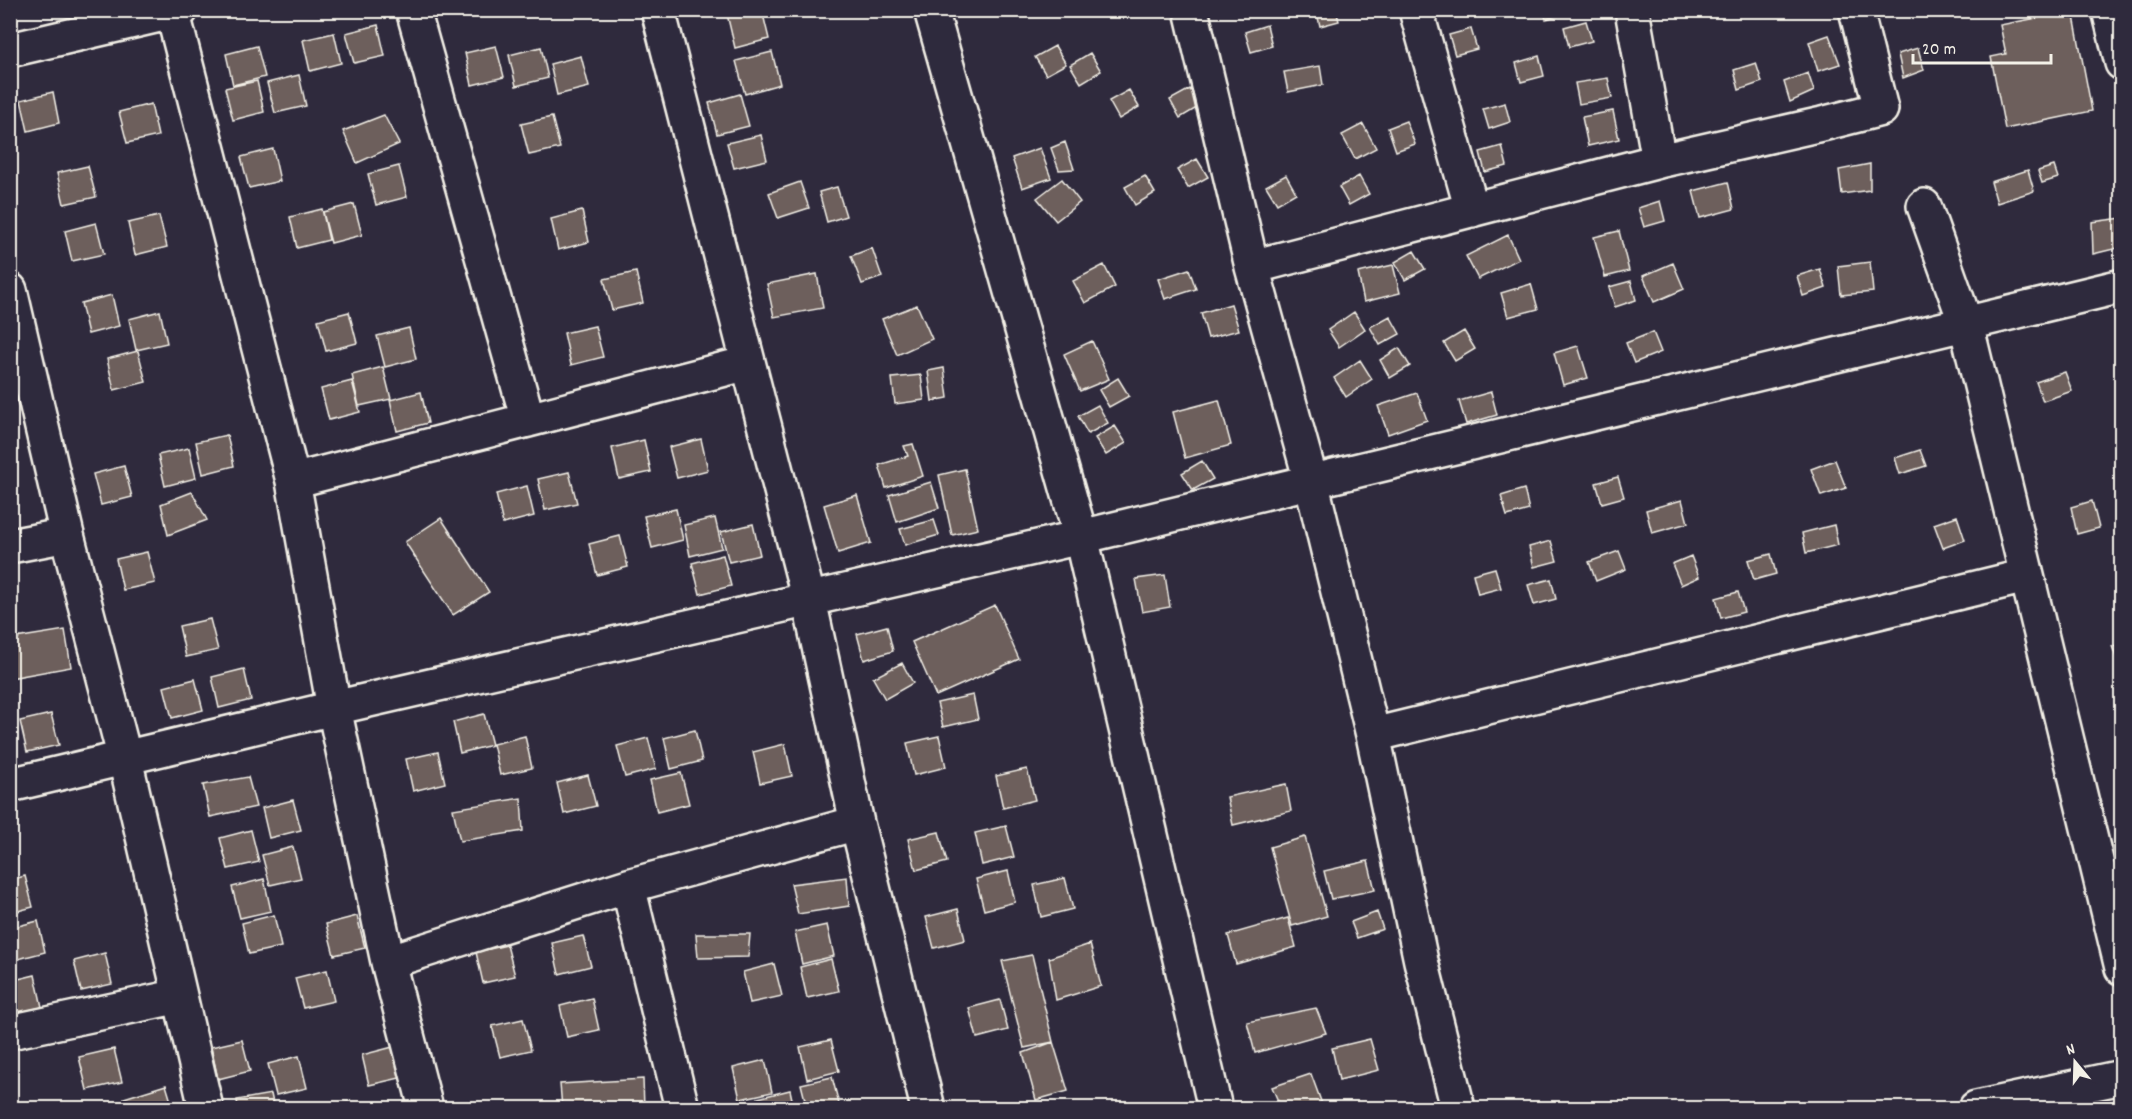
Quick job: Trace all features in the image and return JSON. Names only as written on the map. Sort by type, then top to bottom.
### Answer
[{"type":"street","points":[[413,10],[528,420]]},
{"type":"street","points":[[658,10],[809,600],[857,823],[928,1108]]},
{"type":"street","points":[[932,10],[1081,537],[1215,1108]]},
{"type":"street","points":[[1191,10],[1252,267],[1311,481],[1373,735],[1421,961],[1458,1108]]},
{"type":"street","points":[[1416,10],[1472,210]]},
{"type":"street","points":[[1632,10],[1659,161]]},
{"type":"street","points":[[1252,267],[1659,161],[1822,124],[1881,108],[1856,10]]},
{"type":"street","points":[[2109,10],[2121,55]]},
{"type":"street","points":[[10,50],[176,11],[293,481],[334,708],[388,962],[426,1108]]},
{"type":"street","points":[[1924,206],[1966,324],[2121,968]]},
{"type":"street","points":[[10,785],[334,708],[1081,537],[2121,286]]},
{"type":"street","points":[[10,290],[67,535],[125,759],[206,1108]]},
{"type":"street","points":[[293,481],[748,363]]},
{"type":"street","points":[[10,546],[67,535]]},
{"type":"street","points":[[1373,735],[2026,576]]},
{"type":"street","points":[[388,962],[628,886],[857,823]]},
{"type":"street","points":[[628,886],[682,1108]]},
{"type":"street","points":[[10,1032],[180,996]]},
{"type":"street","points":[[1977,1108],[2121,1077]]},
{"type":"building","points":[[522,10],[554,10],[524,18]]},
{"type":"building","points":[[687,10],[715,10],[689,17]]},
{"type":"building","points":[[726,10],[762,10],[769,39],[735,48]]},
{"type":"building","points":[[1040,10],[1063,10],[1042,16]]},
{"type":"building","points":[[1305,10],[1336,10],[1339,21],[1320,26],[1317,13],[1307,16]]},
{"type":"building","points":[[1543,10],[1567,10],[1567,13],[1546,19]]},
{"type":"building","points":[[2073,11],[2092,111],[2005,129],[1991,57],[2006,54],[2000,25]]},
{"type":"building","points":[[1586,21],[1592,41],[1569,47],[1564,27]]},
{"type":"building","points":[[378,25],[385,56],[354,63],[346,33]]},
{"type":"building","points":[[1267,25],[1272,46],[1251,52],[1245,32]]},
{"type":"building","points":[[1471,29],[1477,49],[1455,55],[1449,35]]},
{"type":"building","points":[[334,33],[341,63],[310,71],[303,40]]},
{"type":"building","points":[[1829,35],[1840,64],[1818,71],[1809,42]]},
{"type":"building","points":[[257,46],[265,77],[233,85],[226,54]]},
{"type":"building","points":[[496,46],[504,77],[472,85],[465,53]]},
{"type":"building","points":[[1055,46],[1066,64],[1046,75],[1035,57]]},
{"type":"building","points":[[541,47],[548,78],[516,86],[509,55]]},
{"type":"building","points":[[1918,48],[1924,70],[1903,78],[1898,54]]},
{"type":"building","points":[[772,52],[780,84],[745,94],[736,61]]},
{"type":"building","points":[[1090,53],[1101,71],[1081,83],[1070,65]]},
{"type":"building","points":[[581,56],[589,87],[557,95],[550,64]]},
{"type":"building","points":[[1539,56],[1544,76],[1521,82],[1516,63]]},
{"type":"building","points":[[1756,63],[1762,82],[1739,90],[1734,70]]},
{"type":"building","points":[[1320,66],[1323,85],[1288,92],[1284,72]]},
{"type":"building","points":[[1808,73],[1814,91],[1790,102],[1784,82]]},
{"type":"building","points":[[299,75],[306,106],[275,113],[267,83]]},
{"type":"building","points":[[1608,78],[1612,98],[1579,104],[1575,83]]},
{"type":"building","points":[[257,81],[264,112],[233,120],[225,88]]},
{"type":"building","points":[[1190,89],[1200,106],[1180,118],[1170,100]]},
{"type":"building","points":[[1129,90],[1139,107],[1119,119],[1109,101]]},
{"type":"building","points":[[53,92],[59,123],[28,131],[21,100]]},
{"type":"building","points":[[740,94],[749,126],[717,134],[709,103]]},
{"type":"building","points":[[1505,103],[1510,122],[1489,129],[1483,109]]},
{"type":"building","points":[[151,104],[158,136],[127,143],[119,112]]},
{"type":"building","points":[[1613,111],[1619,139],[1588,146],[1582,117]]},
{"type":"building","points":[[384,115],[399,144],[357,163],[343,131]]},
{"type":"building","points":[[552,117],[560,148],[529,155],[521,124]]},
{"type":"building","points":[[1406,121],[1415,144],[1396,151],[1388,128]]},
{"type":"building","points":[[1363,124],[1376,148],[1355,159],[1342,135]]},
{"type":"building","points":[[761,135],[767,160],[734,168],[727,143]]},
{"type":"building","points":[[1065,142],[1074,169],[1059,170],[1051,148]]},
{"type":"building","points":[[1502,146],[1507,166],[1485,172],[1480,152]]},
{"type":"building","points":[[1040,148],[1051,178],[1022,188],[1012,158]]},
{"type":"building","points":[[273,149],[280,181],[249,188],[241,157]]},
{"type":"building","points":[[1197,159],[1208,177],[1188,188],[1177,170]]},
{"type":"building","points":[[1870,164],[1870,190],[1842,194],[1839,170]]},
{"type":"building","points":[[88,166],[96,197],[64,204],[57,173]]},
{"type":"building","points":[[399,166],[407,197],[376,205],[368,174]]},
{"type":"building","points":[[2054,166],[2058,178],[2042,183],[2038,171]]},
{"type":"building","points":[[2028,170],[2034,191],[1997,203],[1991,182]]},
{"type":"building","points":[[1286,175],[1296,193],[1277,204],[1266,186]]},
{"type":"building","points":[[1145,176],[1155,193],[1135,205],[1125,187]]},
{"type":"building","points":[[1359,176],[1369,194],[1349,205],[1339,187]]},
{"type":"building","points":[[1062,179],[1080,202],[1056,221],[1037,198]]},
{"type":"building","points":[[800,182],[809,208],[778,218],[769,193]]},
{"type":"building","points":[[1728,182],[1734,209],[1700,218],[1693,191]]},
{"type":"building","points":[[837,187],[846,216],[827,222],[819,192]]},
{"type":"building","points":[[1660,201],[1665,221],[1644,227],[1638,208]]},
{"type":"building","points":[[354,204],[362,235],[331,243],[323,212]]},
{"type":"building","points":[[322,209],[329,240],[297,248],[290,217]]},
{"type":"building","points":[[582,211],[589,242],[558,250],[551,219]]},
{"type":"building","points":[[159,216],[167,247],[135,255],[128,223]]},
{"type":"building","points":[[2122,218],[2122,247],[2093,254],[2092,222]]},
{"type":"building","points":[[96,223],[104,254],[72,261],[65,231]]},
{"type":"building","points":[[1619,231],[1629,271],[1605,277],[1594,237]]},
{"type":"building","points":[[1508,235],[1519,259],[1478,279],[1466,256]]},
{"type":"building","points":[[872,248],[882,277],[862,284],[851,256]]},
{"type":"building","points":[[1414,251],[1425,269],[1405,280],[1395,262]]},
{"type":"building","points":[[1870,262],[1873,292],[1841,295],[1838,266]]},
{"type":"building","points":[[1673,263],[1684,289],[1654,302],[1643,276]]},
{"type":"building","points":[[1104,265],[1115,287],[1085,303],[1073,281]]},
{"type":"building","points":[[1393,265],[1400,293],[1364,302],[1358,273]]},
{"type":"building","points":[[1189,269],[1196,289],[1165,299],[1158,279]]},
{"type":"building","points":[[1820,269],[1826,288],[1803,296],[1797,276]]},
{"type":"building","points":[[636,272],[643,303],[612,310],[604,279]]},
{"type":"building","points":[[817,274],[823,308],[774,317],[767,284]]},
{"type":"building","points":[[1631,281],[1636,300],[1615,307],[1609,287]]},
{"type":"building","points":[[1531,284],[1538,309],[1508,317],[1501,293]]},
{"type":"building","points":[[112,295],[119,326],[88,334],[81,303]]},
{"type":"building","points":[[1231,304],[1239,330],[1208,338],[1201,313]]},
{"type":"building","points":[[917,305],[932,339],[897,355],[882,319]]},
{"type":"building","points":[[160,311],[167,343],[136,350],[129,319]]},
{"type":"building","points":[[349,312],[357,343],[326,351],[318,320]]},
{"type":"building","points":[[1354,312],[1365,329],[1339,347],[1328,330]]},
{"type":"building","points":[[1390,316],[1400,334],[1380,345],[1370,327]]},
{"type":"building","points":[[595,326],[603,357],[571,365],[564,333]]},
{"type":"building","points":[[409,328],[416,359],[385,367],[377,336]]},
{"type":"building","points":[[1464,331],[1475,349],[1455,361],[1444,343]]},
{"type":"building","points":[[1653,332],[1661,352],[1634,363],[1626,343]]},
{"type":"building","points":[[1092,341],[1109,379],[1080,391],[1064,354]]},
{"type":"building","points":[[1578,346],[1588,378],[1563,385],[1554,353]]},
{"type":"building","points":[[1399,348],[1410,366],[1390,378],[1380,360]]},
{"type":"building","points":[[138,351],[146,382],[114,390],[107,359]]},
{"type":"building","points":[[1360,360],[1372,379],[1346,397],[1334,378]]},
{"type":"building","points":[[383,367],[391,399],[359,406],[352,375]]},
{"type":"building","points":[[944,368],[948,398],[932,401],[928,371]]},
{"type":"building","points":[[2065,372],[2072,391],[2043,401],[2036,382]]},
{"type":"building","points":[[921,375],[924,400],[895,404],[892,378]]},
{"type":"building","points":[[1118,378],[1129,396],[1109,407],[1099,390]]},
{"type":"building","points":[[352,381],[360,412],[329,420],[321,389]]},
{"type":"building","points":[[421,392],[428,423],[397,431],[390,400]]},
{"type":"building","points":[[1491,392],[1497,415],[1466,424],[1459,401]]},
{"type":"building","points":[[1417,393],[1427,420],[1388,434],[1378,406]]},
{"type":"building","points":[[1219,400],[1231,445],[1185,458],[1173,412]]},
{"type":"building","points":[[1098,405],[1108,423],[1088,434],[1078,416]]},
{"type":"building","points":[[1115,426],[1126,443],[1106,455],[1095,438]]},
{"type":"building","points":[[227,435],[234,466],[203,474],[196,442]]},
{"type":"building","points":[[701,439],[708,470],[677,478],[669,447]]},
{"type":"building","points":[[644,440],[651,472],[619,479],[612,448]]},
{"type":"building","points":[[913,444],[923,476],[886,488],[879,465],[908,456],[904,446]]},
{"type":"building","points":[[189,448],[196,478],[165,486],[158,455]]},
{"type":"building","points":[[1920,450],[1926,466],[1900,474],[1895,458]]},
{"type":"building","points":[[1835,460],[1846,488],[1821,496],[1811,469]]},
{"type":"building","points":[[1202,461],[1213,479],[1193,490],[1182,473]]},
{"type":"building","points":[[124,466],[132,497],[101,505],[93,474]]},
{"type":"building","points":[[965,469],[978,529],[952,535],[939,475]]},
{"type":"building","points":[[569,472],[577,503],[545,510],[538,479]]},
{"type":"building","points":[[1618,477],[1624,497],[1602,503],[1596,483]]},
{"type":"building","points":[[931,482],[939,508],[897,522],[889,495]]},
{"type":"building","points":[[527,486],[534,516],[503,524],[496,494]]},
{"type":"building","points":[[1524,489],[1529,510],[1507,516],[1501,496]]},
{"type":"building","points":[[192,492],[207,520],[168,535],[161,504]]},
{"type":"building","points":[[857,495],[871,543],[838,553],[824,505]]},
{"type":"building","points":[[1682,500],[1688,523],[1652,533],[1646,510]]},
{"type":"building","points":[[2092,501],[2099,528],[2077,534],[2071,507]]},
{"type":"building","points":[[676,509],[683,540],[652,548],[644,516]]},
{"type":"building","points":[[1957,516],[1965,540],[1943,548],[1934,524]]},
{"type":"building","points":[[441,518],[489,592],[453,615],[405,542]]},
{"type":"building","points":[[715,518],[722,548],[690,556],[684,525]]},
{"type":"building","points":[[934,520],[939,535],[905,545],[900,529]]},
{"type":"building","points":[[753,524],[760,555],[729,562],[721,532]]},
{"type":"building","points":[[1834,525],[1838,545],[1806,553],[1802,533]]},
{"type":"building","points":[[620,536],[628,567],[597,575],[589,544]]},
{"type":"building","points":[[1551,541],[1557,561],[1534,567],[1529,547]]},
{"type":"building","points":[[1619,551],[1626,569],[1596,581],[1589,562]]},
{"type":"building","points":[[147,552],[155,583],[123,590],[116,559]]},
{"type":"building","points":[[1771,554],[1776,574],[1754,580],[1748,560]]},
{"type":"building","points":[[723,555],[731,586],[700,594],[692,563]]},
{"type":"building","points":[[1691,556],[1699,577],[1681,585],[1672,564]]},
{"type":"building","points":[[1495,568],[1501,588],[1478,594],[1473,574]]},
{"type":"building","points":[[1165,575],[1170,607],[1142,612],[1136,579]]},
{"type":"building","points":[[1551,579],[1556,599],[1534,605],[1528,585]]},
{"type":"building","points":[[1738,592],[1744,612],[1721,618],[1716,598]]},
{"type":"building","points":[[995,605],[1019,659],[936,696],[912,642]]},
{"type":"building","points":[[210,619],[218,650],[186,657],[179,626]]},
{"type":"building","points":[[887,626],[893,651],[864,660],[857,634]]},
{"type":"building","points":[[65,630],[71,667],[10,678],[10,639]]},
{"type":"building","points":[[2122,644],[2122,663],[2118,662],[2112,646]]},
{"type":"building","points":[[902,663],[913,683],[885,699],[873,678]]},
{"type":"building","points":[[244,669],[251,700],[219,708],[212,677]]},
{"type":"building","points":[[195,679],[203,710],[172,718],[164,687]]},
{"type":"building","points":[[973,695],[978,719],[943,727],[937,703]]},
{"type":"building","points":[[51,714],[59,745],[27,752],[20,721]]},
{"type":"building","points":[[484,714],[492,745],[460,753],[453,722]]},
{"type":"building","points":[[695,730],[702,761],[671,769],[664,738]]},
{"type":"building","points":[[2122,733],[2122,768],[2118,768],[2116,734]]},
{"type":"building","points":[[525,736],[532,768],[500,775],[493,744]]},
{"type":"building","points":[[939,736],[946,767],[914,775],[907,743]]},
{"type":"building","points":[[648,738],[656,769],[625,777],[617,746]]},
{"type":"building","points":[[785,744],[792,776],[760,783],[753,752]]},
{"type":"building","points":[[438,752],[445,783],[413,791],[406,759]]},
{"type":"building","points":[[1027,769],[1035,800],[1003,808],[996,776]]},
{"type":"building","points":[[681,773],[689,804],[657,812],[650,780]]},
{"type":"building","points":[[588,775],[596,806],[564,814],[557,783]]},
{"type":"building","points":[[248,777],[256,807],[210,817],[203,785]]},
{"type":"building","points":[[1286,784],[1291,811],[1233,825],[1227,797]]},
{"type":"building","points":[[521,798],[523,831],[460,841],[453,809]]},
{"type":"building","points":[[293,800],[301,830],[269,838],[262,808]]},
{"type":"building","points":[[1006,826],[1014,857],[982,865],[975,833]]},
{"type":"building","points":[[251,830],[259,862],[228,869],[220,838]]},
{"type":"building","points":[[939,832],[947,862],[916,870],[908,839]]},
{"type":"building","points":[[1305,837],[1327,916],[1292,926],[1270,847]]},
{"type":"building","points":[[293,847],[301,878],[270,885],[262,855]]},
{"type":"building","points":[[1368,861],[1375,890],[1331,899],[1324,871]]},
{"type":"building","points":[[1008,871],[1015,902],[984,910],[976,879]]},
{"type":"building","points":[[25,876],[33,907],[10,913],[10,880]]},
{"type":"building","points":[[847,877],[849,906],[798,914],[791,884]]},
{"type":"building","points":[[1065,878],[1073,909],[1041,917],[1034,885]]},
{"type":"building","points":[[264,879],[271,911],[240,918],[232,887]]},
{"type":"building","points":[[958,909],[965,940],[934,948],[926,917]]},
{"type":"building","points":[[1377,912],[1383,929],[1357,938],[1351,922]]},
{"type":"building","points":[[274,915],[281,947],[249,954],[242,923]]},
{"type":"building","points":[[357,916],[365,948],[334,955],[326,924]]},
{"type":"building","points":[[1288,918],[1296,947],[1236,964],[1228,935]]},
{"type":"building","points":[[38,921],[45,952],[14,960],[10,945],[10,928]]},
{"type":"building","points":[[827,925],[834,956],[802,964],[795,932]]},
{"type":"building","points":[[696,934],[750,934],[748,957],[698,958]]},
{"type":"building","points":[[583,936],[591,966],[559,974],[552,943]]},
{"type":"building","points":[[1090,944],[1101,986],[1056,1000],[1049,958]]},
{"type":"building","points":[[507,945],[515,976],[483,983],[476,952]]},
{"type":"building","points":[[105,953],[112,984],[81,991],[74,961]]},
{"type":"building","points":[[1032,955],[1053,1042],[1024,1048],[1002,961]]},
{"type":"building","points":[[831,959],[839,991],[807,998],[800,967]]},
{"type":"building","points":[[774,964],[782,996],[750,1003],[743,972]]},
{"type":"building","points":[[327,970],[334,1001],[303,1008],[295,978]]},
{"type":"building","points":[[35,975],[42,1007],[11,1014],[10,981]]},
{"type":"building","points":[[592,998],[599,1030],[567,1037],[560,1006]]},
{"type":"building","points":[[1000,1000],[1008,1030],[977,1038],[969,1008]]},
{"type":"building","points":[[1316,1008],[1326,1033],[1255,1053],[1247,1022]]},
{"type":"building","points":[[523,1019],[531,1050],[500,1057],[492,1026]]},
{"type":"building","points":[[1370,1039],[1379,1070],[1339,1080],[1332,1048]]},
{"type":"building","points":[[242,1040],[250,1071],[218,1079],[211,1047]]},
{"type":"building","points":[[831,1040],[839,1071],[807,1079],[800,1047]]},
{"type":"building","points":[[1053,1042],[1068,1091],[1036,1100],[1023,1053]]},
{"type":"building","points":[[393,1047],[400,1078],[369,1085],[362,1055]]},
{"type":"building","points":[[114,1049],[122,1082],[87,1090],[79,1057]]},
{"type":"building","points":[[299,1056],[307,1088],[276,1095],[268,1064]]},
{"type":"building","points":[[765,1060],[772,1092],[740,1099],[733,1068]]},
{"type":"building","points":[[1311,1074],[1322,1104],[1306,1108],[1281,1108],[1272,1087]]},
{"type":"building","points":[[832,1077],[840,1108],[807,1108],[801,1084]]},
{"type":"building","points":[[643,1079],[644,1108],[562,1108],[560,1084]]},
{"type":"building","points":[[166,1085],[173,1108],[127,1108],[124,1098]]},
{"type":"building","points":[[790,1090],[794,1108],[761,1108],[758,1098]]},
{"type":"building","points":[[271,1094],[274,1108],[238,1108],[237,1100]]},
{"type":"building","points":[[348,1102],[349,1108],[313,1108]]},
{"type":"building","points":[[1354,1103],[1357,1108],[1338,1108]]}]
